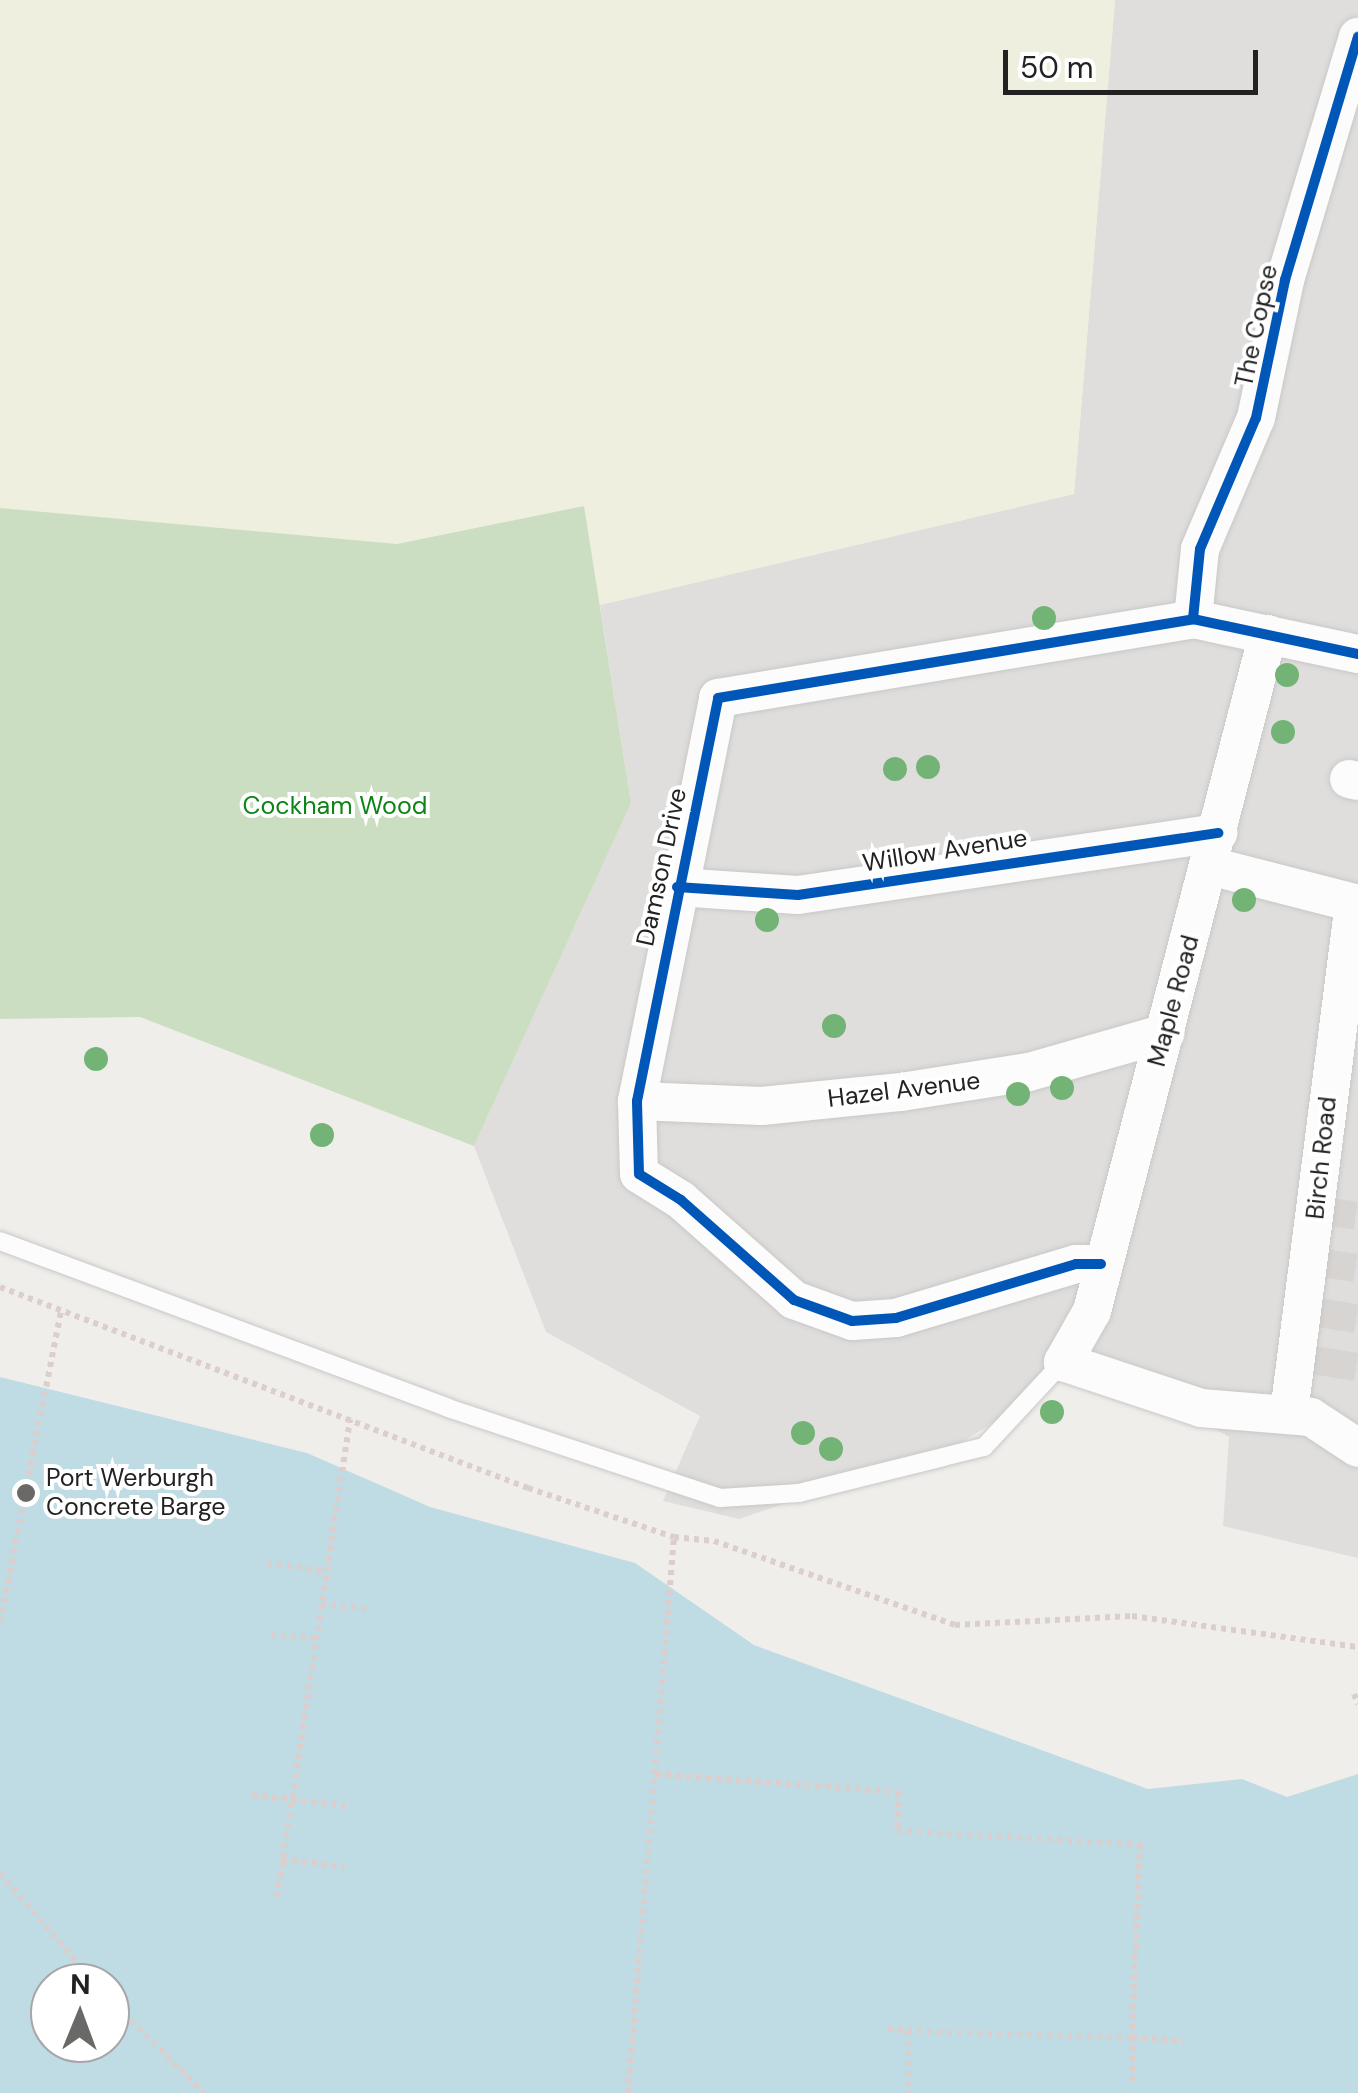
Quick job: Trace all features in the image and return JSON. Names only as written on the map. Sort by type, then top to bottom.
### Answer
[{"type":"street","name":"The Copse","points":[[1193,620],[1200,549],[1256,418],[1285,280],[1358,37]]},
{"type":"street","name":"Damson Drive","points":[[1101,1264],[1076,1264],[880,1322],[808,1307],[639,1174],[637,1101],[677,888],[721,694],[1193,620],[1358,654]]},
{"type":"street","name":"Maple Road","points":[[1063,1362],[1086,1326],[1268,634]]},
{"type":"street","name":"Willow Avenue","points":[[677,888],[798,895],[1214,849]]},
{"type":"street","points":[[1214,849],[1356,904]]},
{"type":"street","name":"Birch Road","points":[[1290,1412],[1356,904]]},
{"type":"street","name":"Hazel Avenue","points":[[637,1101],[762,1106],[901,1092],[1029,1072],[1166,1033]]},
{"type":"street","points":[[1063,1362],[1201,1408],[1290,1412],[1317,1419],[1358,1448]]},
{"type":"lane","points":[[0,1241],[433,1403],[720,1498],[800,1493],[984,1448],[1063,1362]]},
{"type":"path","points":[[0,1622],[61,1310]]},
{"type":"path","points":[[277,1897],[350,1420]]},
{"type":"path","points":[[628,2093],[674,1537]]},
{"type":"path","points":[[268,1563],[326,1572]]},
{"type":"path","points":[[321,1604],[370,1609]]},
{"type":"path","points":[[271,1635],[316,1638]]},
{"type":"path","points":[[1354,1694],[1358,1704]]},
{"type":"path","points":[[656,1774],[898,1792],[897,1831],[1140,1844],[1132,2081]]},
{"type":"path","points":[[252,1795],[352,1807]]},
{"type":"path","points":[[282,1859],[344,1868]]},
{"type":"path","points":[[0,1873],[77,1963]]},
{"type":"path","points":[[130,2019],[204,2093]]},
{"type":"path","points":[[888,2030],[1184,2041]]},
{"type":"path","points":[[908,2093],[909,2031]]},
{"type":"shaded area","points":[[1115,0],[1358,0],[1358,1558],[1223,1526],[1229,1437],[1091,1361],[959,1444],[739,1519],[663,1501],[700,1416],[546,1332],[474,1146],[631,803],[600,605],[1074,494]]},
{"type":"green space","points":[[0,0],[1115,0],[1074,494],[600,605],[583,506],[397,544],[0,508]]},
{"type":"green space","name":"Cockham Wood","points":[[584,506],[631,803],[474,1146],[140,1017],[0,1019],[0,508],[397,544]]},
{"type":"water","points":[[0,1377],[307,1453],[430,1507],[635,1563],[754,1645],[1148,1789],[1242,1779],[1287,1797],[1358,1774],[1358,2093],[0,2093]]},
{"type":"building","points":[[1324,1197],[1358,1202],[1354,1229],[1320,1225]]},
{"type":"building","points":[[1319,1248],[1358,1254],[1353,1282],[1315,1276]]},
{"type":"building","points":[[1313,1297],[1358,1304],[1354,1333],[1308,1326]]},
{"type":"building","points":[[1307,1345],[1358,1353],[1354,1381],[1303,1373]]},
{"type":"cycle path","points":[[1193,619],[1200,549],[1256,418],[1285,280],[1358,37]]},
{"type":"cycle path","points":[[1101,1264],[1076,1264],[896,1318],[852,1321],[794,1300],[681,1200],[639,1174],[637,1101],[718,698],[1193,619],[1358,654]]},
{"type":"cycle path","points":[[677,887],[798,895],[1218,833]]},
{"type":"place","name":"Port Werburgh Concrete Barge","points":[[26,1493]]}]
